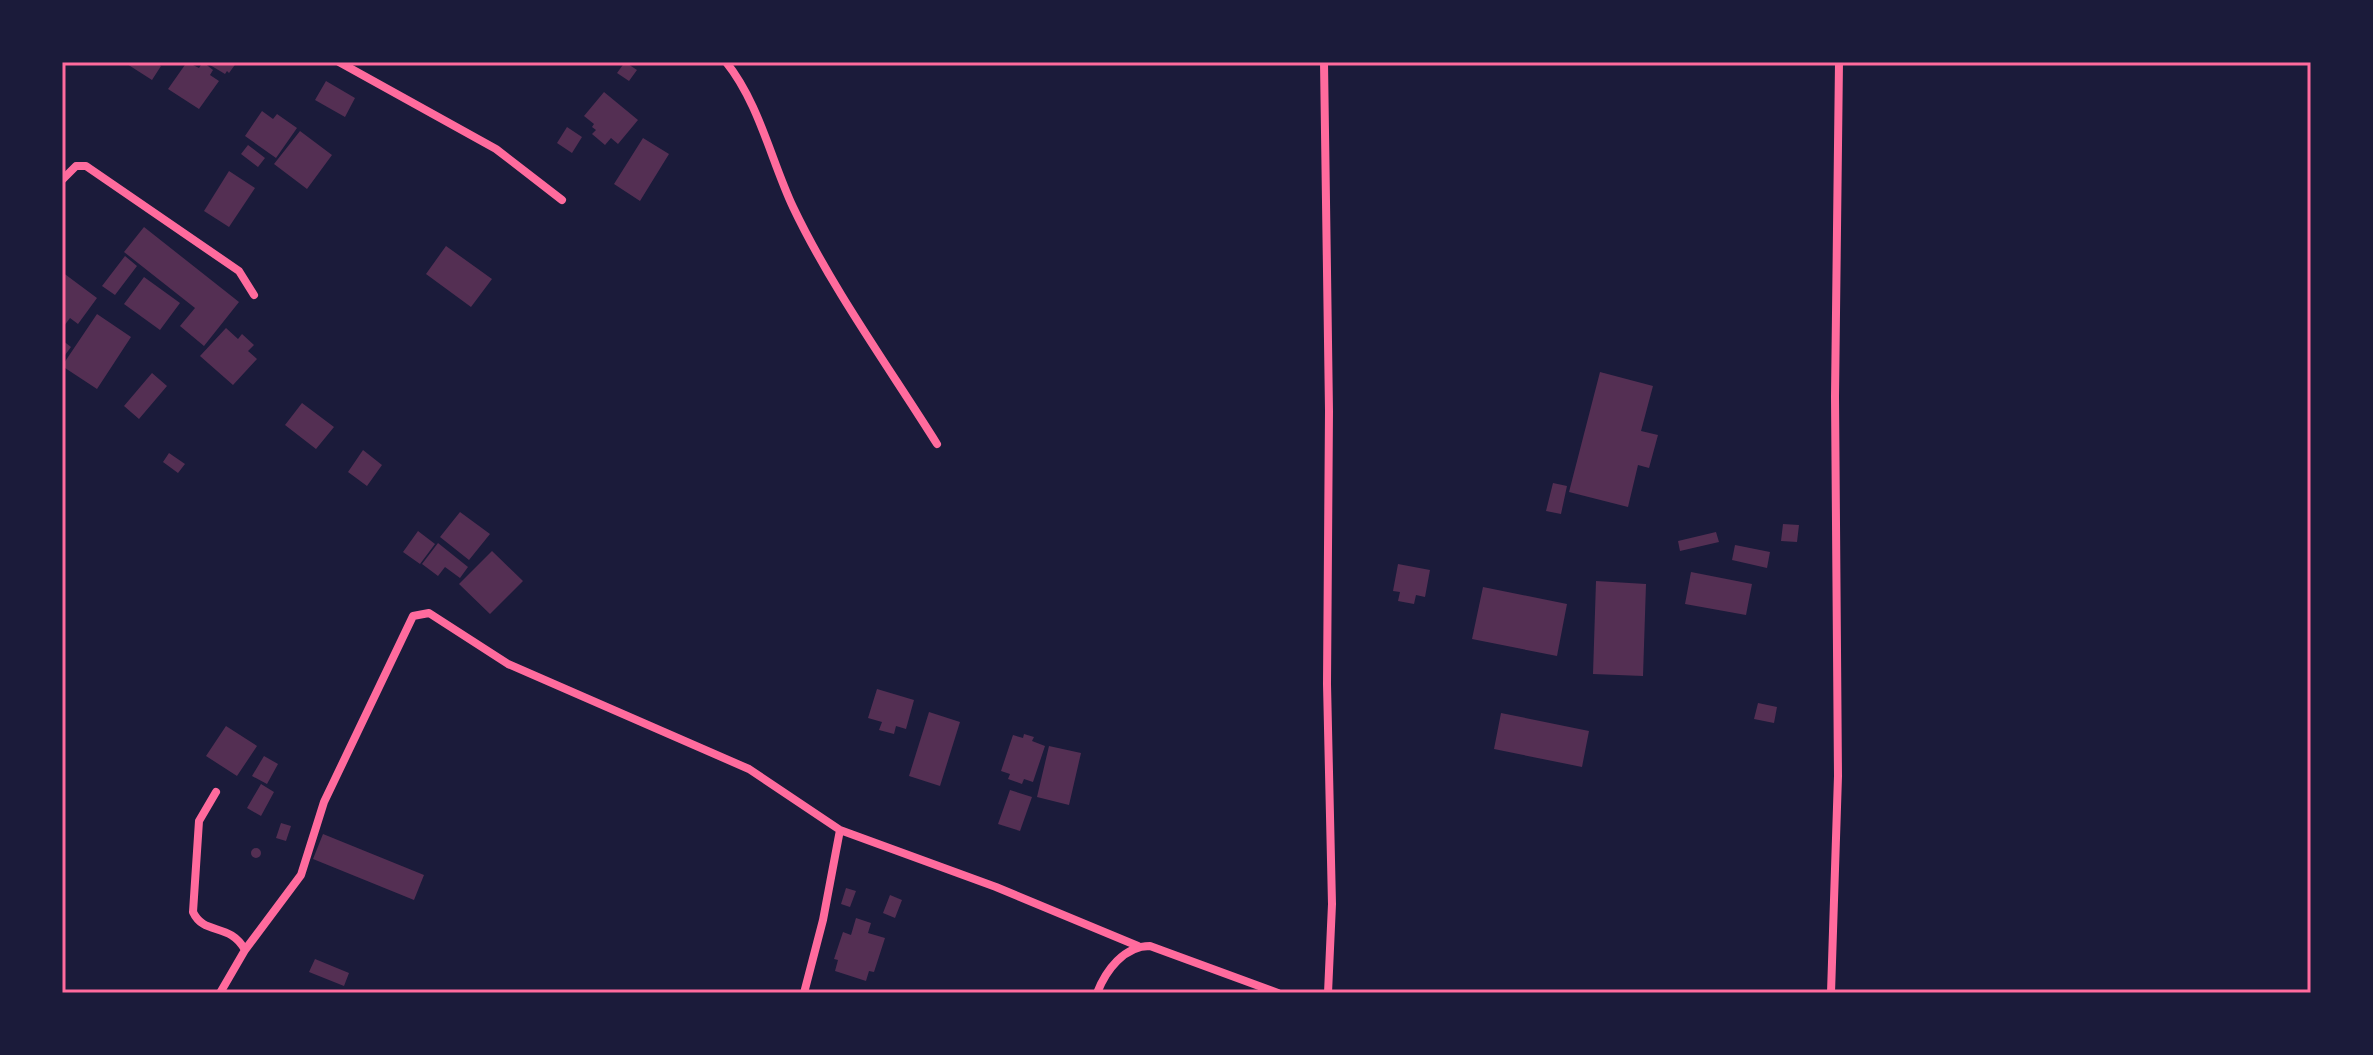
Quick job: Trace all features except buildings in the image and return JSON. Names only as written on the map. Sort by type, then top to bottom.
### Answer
[{"type":"street","points":[[339,62],[496,149],[562,200]]},
{"type":"street","points":[[726,62],[734,71],[759,122],[794,208],[833,277],[937,444]]},
{"type":"street","points":[[1324,62],[1329,411],[1327,684],[1332,904],[1328,993]]},
{"type":"street","points":[[1831,993],[1838,776],[1835,397],[1839,62]]},
{"type":"street","points":[[62,180],[76,166],[86,166],[239,271],[254,295]]},
{"type":"street","points":[[220,993],[245,950],[301,875],[324,802],[413,616],[429,613],[508,664],[749,769],[840,830],[996,887],[1138,946]]},
{"type":"street","points":[[216,792],[199,821],[193,912],[204,925],[235,935],[245,950]]},
{"type":"street","points":[[804,993],[823,920],[840,830]]},
{"type":"street","points":[[1097,993],[1109,971],[1132,948],[1138,946],[1150,946],[1278,993]]}]
